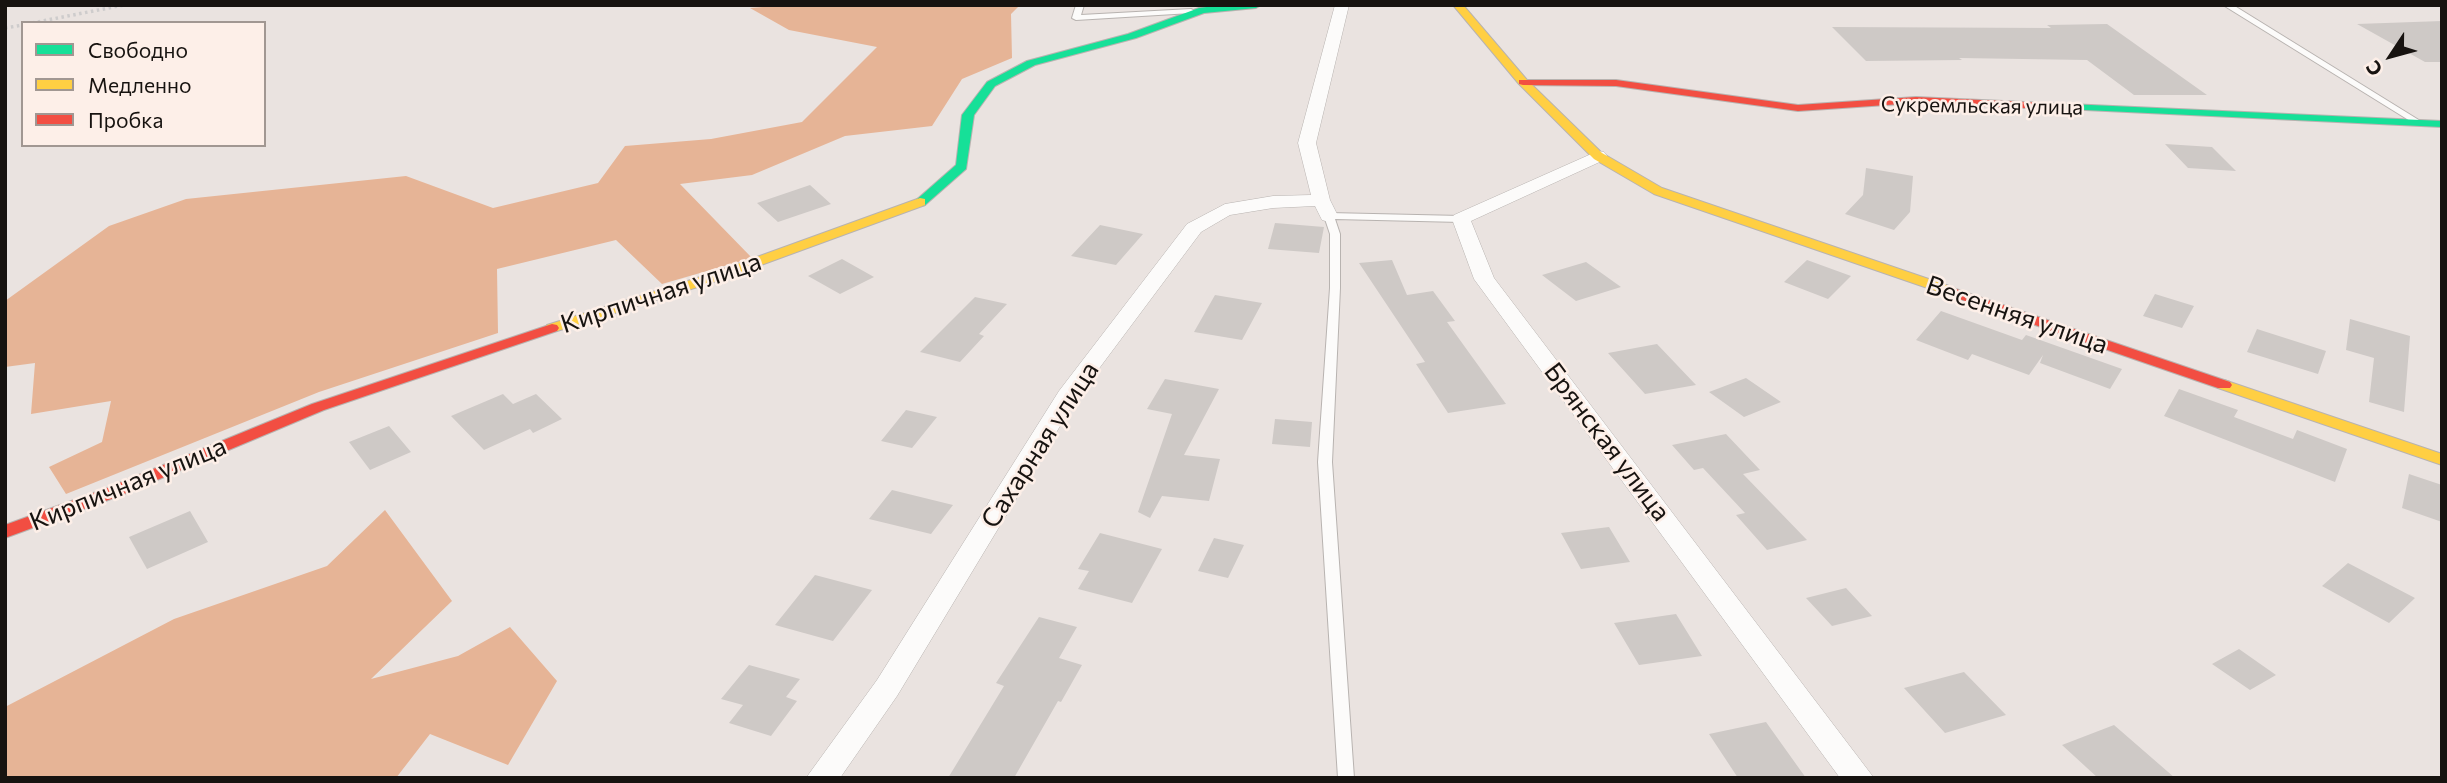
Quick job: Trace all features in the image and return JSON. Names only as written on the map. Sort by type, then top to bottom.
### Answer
[{"type":"street","name":"Кирпичная улица","points":[[5,532],[113,492],[318,407],[494,346],[716,277],[925,200],[962,166],[968,115],[991,84],[1031,63],[1132,36],[1202,10],[1256,5]]},
{"type":"street","points":[[1325,208],[1307,143],[1342,5]]},
{"type":"street","name":"Весенняя улица","points":[[1458,5],[1523,82],[1598,156],[1658,191],[2442,460]]},
{"type":"street","name":"Сукремльская улица","points":[[1523,82],[1616,83],[1798,108],[1916,100],[2442,124]]},
{"type":"street","points":[[1461,219],[1598,156]]},
{"type":"street","name":"Сахарная улица","points":[[822,778],[887,688],[1067,396],[1194,228],[1225,210],[1273,202],[1325,208]]},
{"type":"street","name":"Брянская улица","points":[[1461,219],[1484,279],[1858,778]]},
{"type":"lane","points":[[1080,5],[1076,18],[1202,10]]},
{"type":"lane","points":[[1116,17],[1118,5]]},
{"type":"lane","points":[[2227,5],[2418,122]]},
{"type":"lane","points":[[1346,778],[1325,462],[1335,288],[1335,234],[1325,208],[1461,219]]},
{"type":"path","points":[[42,21],[124,5]]},
{"type":"shaded area","points":[[788,5],[1020,5],[1011,14],[1012,58],[962,79],[932,126],[845,136],[752,175],[680,184],[752,258],[662,284],[616,240],[497,269],[498,333],[319,392],[66,494],[49,467],[102,442],[111,401],[31,414],[35,363],[5,367],[5,301],[109,226],[186,199],[406,176],[493,208],[598,183],[625,146],[711,139],[802,122],[877,47],[789,30],[750,8]]},
{"type":"shaded area","points":[[385,510],[452,601],[371,679],[458,656],[510,627],[557,681],[508,765],[430,734],[396,778],[5,778],[5,707],[174,619],[327,566]]},
{"type":"building","points":[[2442,21],[2442,62],[2425,62],[2357,24]]},
{"type":"building","points":[[2107,24],[2207,95],[2134,95],[2087,60],[1959,58],[1962,60],[1866,61],[1832,27],[2051,28],[2047,25]]},
{"type":"building","points":[[2165,144],[2212,147],[2236,171],[2188,168]]},
{"type":"building","points":[[1866,168],[1913,176],[1910,212],[1894,230],[1845,214],[1863,195]]},
{"type":"building","points":[[810,185],[831,204],[778,222],[757,203]]},
{"type":"building","points":[[1275,223],[1324,227],[1319,253],[1268,249]]},
{"type":"building","points":[[1100,225],[1143,234],[1116,265],[1071,256]]},
{"type":"building","points":[[842,259],[874,277],[840,294],[808,276]]},
{"type":"building","points":[[1392,260],[1407,295],[1433,291],[1455,321],[1447,322],[1506,404],[1448,413],[1416,364],[1425,362],[1359,263]]},
{"type":"building","points":[[1807,260],[1851,276],[1828,299],[1784,282]]},
{"type":"building","points":[[1586,262],[1621,287],[1576,301],[1542,275]]},
{"type":"building","points":[[2155,294],[2194,306],[2182,328],[2143,316]]},
{"type":"building","points":[[1215,295],[1262,303],[1242,340],[1194,332]]},
{"type":"building","points":[[975,297],[1007,304],[979,334],[984,336],[960,362],[920,352]]},
{"type":"building","points":[[1941,311],[2022,340],[2026,335],[2122,369],[2110,389],[2040,363],[2043,355],[2029,375],[1972,354],[1968,360],[1916,340]]},
{"type":"building","points":[[2350,319],[2410,336],[2404,412],[2369,402],[2374,358],[2346,350]]},
{"type":"building","points":[[2257,329],[2326,351],[2318,374],[2247,352]]},
{"type":"building","points":[[1657,344],[1696,385],[1645,394],[1608,353]]},
{"type":"building","points":[[1746,378],[1781,402],[1744,417],[1709,392]]},
{"type":"building","points":[[1165,379],[1219,389],[1184,455],[1220,459],[1209,501],[1162,496],[1150,518],[1138,512],[1172,414],[1147,409]]},
{"type":"building","points":[[2179,389],[2238,410],[2234,417],[2293,439],[2297,430],[2347,449],[2335,482],[2164,416]]},
{"type":"building","points":[[503,394],[513,404],[536,394],[562,419],[533,433],[530,429],[484,450],[451,416]]},
{"type":"building","points":[[906,410],[937,417],[912,448],[881,441]]},
{"type":"building","points":[[1275,419],[1312,422],[1310,447],[1272,444]]},
{"type":"building","points":[[389,426],[411,452],[370,470],[349,442]]},
{"type":"building","points":[[1726,434],[1760,470],[1743,474],[1807,540],[1767,550],[1736,515],[1745,513],[1703,468],[1694,470],[1672,445]]},
{"type":"building","points":[[2409,474],[2442,485],[2442,522],[2402,508]]},
{"type":"building","points":[[892,490],[953,505],[931,534],[869,519]]},
{"type":"building","points":[[190,511],[208,542],[147,569],[129,537]]},
{"type":"building","points":[[1609,527],[1630,562],[1581,569],[1561,533]]},
{"type":"building","points":[[1100,533],[1162,549],[1132,603],[1078,589],[1089,571],[1078,569]]},
{"type":"building","points":[[1214,538],[1244,545],[1228,578],[1198,571]]},
{"type":"building","points":[[2348,563],[2415,598],[2389,623],[2322,586]]},
{"type":"building","points":[[815,575],[872,590],[833,641],[775,625]]},
{"type":"building","points":[[1846,588],[1872,616],[1832,626],[1806,598]]},
{"type":"building","points":[[1676,614],[1702,656],[1639,665],[1614,623]]},
{"type":"building","points":[[1039,617],[1077,627],[1059,658],[1082,665],[1014,778],[948,778],[1004,686],[996,683]]},
{"type":"building","points":[[2239,649],[2276,675],[2250,690],[2212,664]]},
{"type":"building","points":[[749,665],[800,679],[786,697],[797,701],[771,736],[729,723],[743,705],[721,699]]},
{"type":"building","points":[[1964,672],[2006,715],[1945,733],[1904,688]]},
{"type":"building","points":[[1766,722],[1806,778],[1738,778],[1709,734]]},
{"type":"building","points":[[2114,725],[2175,778],[2098,778],[2062,745]]},
{"type":"traffic: fast","points":[[920,202],[962,166],[968,115],[991,84],[1031,63],[1132,36],[1202,10],[1256,5]]},
{"type":"traffic: fast","points":[[2047,106],[2442,124]]},
{"type":"traffic: slow","points":[[1458,5],[1523,82],[1598,156],[1658,191],[1950,291]]},
{"type":"traffic: slow","points":[[552,328],[715,277],[920,202]]},
{"type":"traffic: slow","points":[[2224,385],[2442,460]]},
{"type":"traffic: jam","points":[[1523,82],[1616,83],[1798,108],[1916,100],[2047,106]]},
{"type":"traffic: jam","points":[[1950,291],[2224,385]]},
{"type":"traffic: jam","points":[[5,532],[113,492],[318,407],[552,328]]}]
